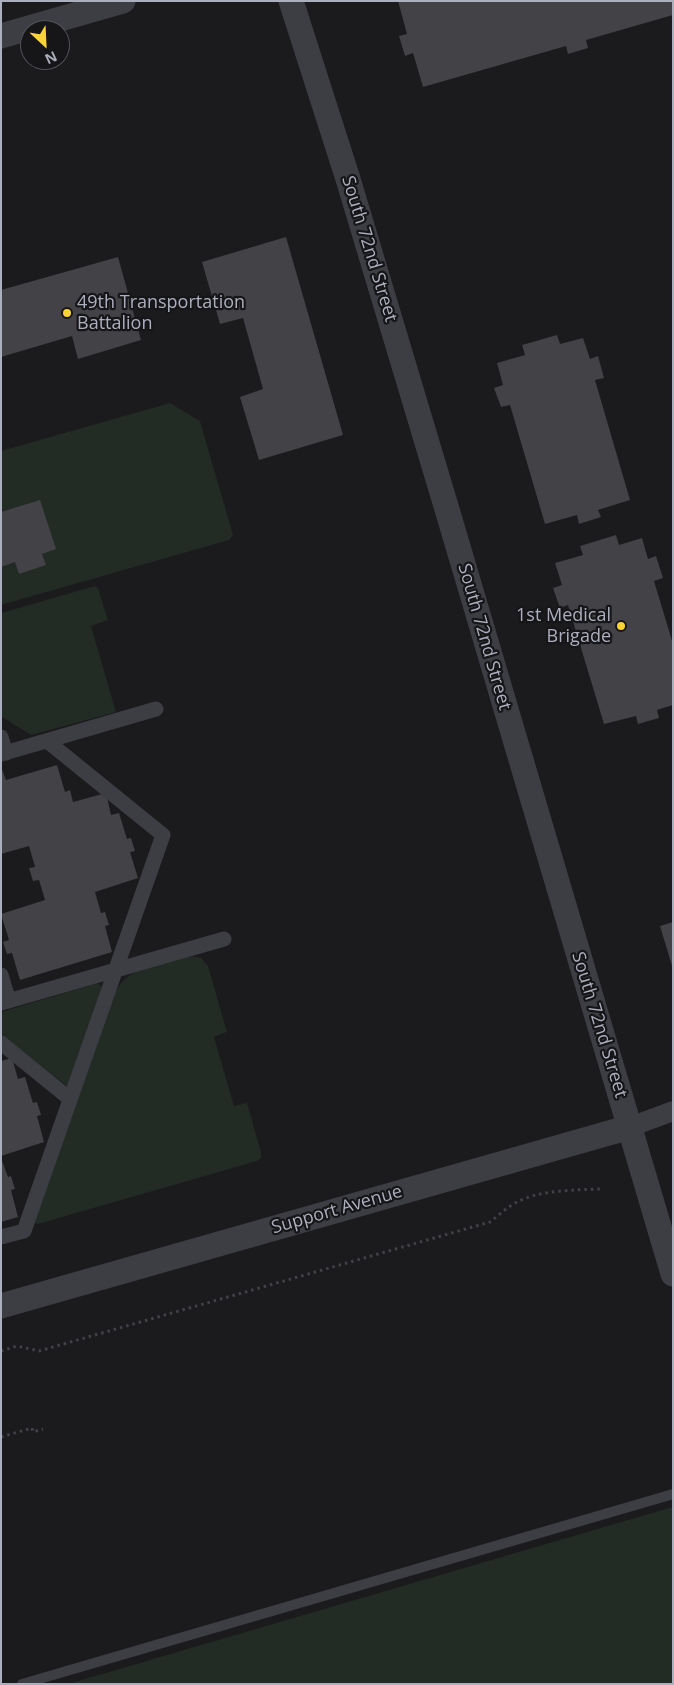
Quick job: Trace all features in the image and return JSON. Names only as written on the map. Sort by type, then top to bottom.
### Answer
[{"type":"street","points":[[1,36],[122,1]]},
{"type":"street","name":"South 72nd Street","points":[[291,1],[384,301],[673,1274]]},
{"type":"street","points":[[1,737],[4,754],[156,709]]},
{"type":"street","points":[[1,1237],[24,1231],[163,835],[47,741]]},
{"type":"street","points":[[1,975],[5,1002],[224,939]]},
{"type":"street","points":[[1,1043],[70,1099]]},
{"type":"street","name":"Support Avenue","points":[[1,1306],[630,1127],[673,1111]]},
{"type":"lane","points":[[22,1684],[673,1494]]},
{"type":"path","points":[[1,1351],[17,1346],[39,1351],[490,1222],[516,1203],[533,1197],[560,1191],[600,1189]]},
{"type":"path","points":[[1,1436],[32,1428],[33,1432],[43,1429]]},
{"type":"shaded area","points":[[170,403],[200,421],[233,535],[229,540],[1,605],[1,451]]},
{"type":"shaded area","points":[[95,586],[98,588],[108,620],[91,626],[116,712],[31,735],[2,717],[1,714],[1,613]]},
{"type":"shaded area","points":[[191,956],[201,958],[208,966],[227,1032],[214,1037],[234,1106],[247,1103],[261,1158],[257,1161],[38,1224],[35,1223],[33,1220],[115,992],[125,979],[136,972]]},
{"type":"shaded area","points":[[98,983],[102,988],[67,1086],[1,1035],[1,1012]]},
{"type":"shaded area","points":[[673,1508],[673,1684],[68,1684]]},
{"type":"building","points":[[398,1],[673,1],[673,15],[586,40],[588,48],[568,54],[566,46],[423,87],[413,53],[405,56],[399,36],[407,34]]},
{"type":"building","points":[[286,237],[343,435],[259,460],[240,397],[263,389],[243,318],[220,324],[202,262]]},
{"type":"building","name":"49th Transportation Battalion","points":[[118,257],[141,340],[78,359],[72,336],[1,357],[1,290]]},
{"type":"building","points":[[557,335],[560,344],[583,338],[590,359],[598,356],[604,378],[595,380],[630,500],[598,510],[601,517],[579,524],[577,515],[545,524],[510,405],[501,407],[494,388],[503,385],[497,363],[525,355],[522,345]]},
{"type":"building","points":[[40,500],[56,549],[42,554],[46,565],[19,574],[15,562],[1,567],[1,512]]},
{"type":"building","name":"1st Medical Brigade","points":[[616,535],[619,545],[642,538],[648,559],[656,556],[663,578],[654,581],[673,644],[673,705],[657,710],[659,718],[638,724],[636,716],[604,724],[568,605],[560,608],[553,588],[562,585],[555,563],[583,555],[580,546]]},
{"type":"building","points":[[57,765],[65,792],[70,790],[73,802],[106,793],[111,815],[119,813],[127,839],[131,838],[135,851],[130,852],[138,878],[95,892],[101,913],[105,912],[109,925],[105,926],[112,952],[20,980],[12,953],[7,954],[3,942],[9,940],[1,914],[45,900],[39,880],[33,881],[29,868],[35,867],[29,846],[1,854],[1,767],[6,780]]},
{"type":"building","points":[[673,922],[673,966],[672,966],[660,926]]},
{"type":"building","points":[[12,1058],[18,1079],[25,1077],[33,1103],[37,1102],[41,1115],[37,1116],[44,1142],[1,1156],[1,1061]]},
{"type":"building","points":[[1,1158],[8,1177],[11,1176],[15,1189],[11,1190],[18,1217],[1,1222]]},
{"type":"place","name":"49th Transportation Battalion","points":[[67,313]]},
{"type":"place","name":"1st Medical Brigade","points":[[621,626]]}]
